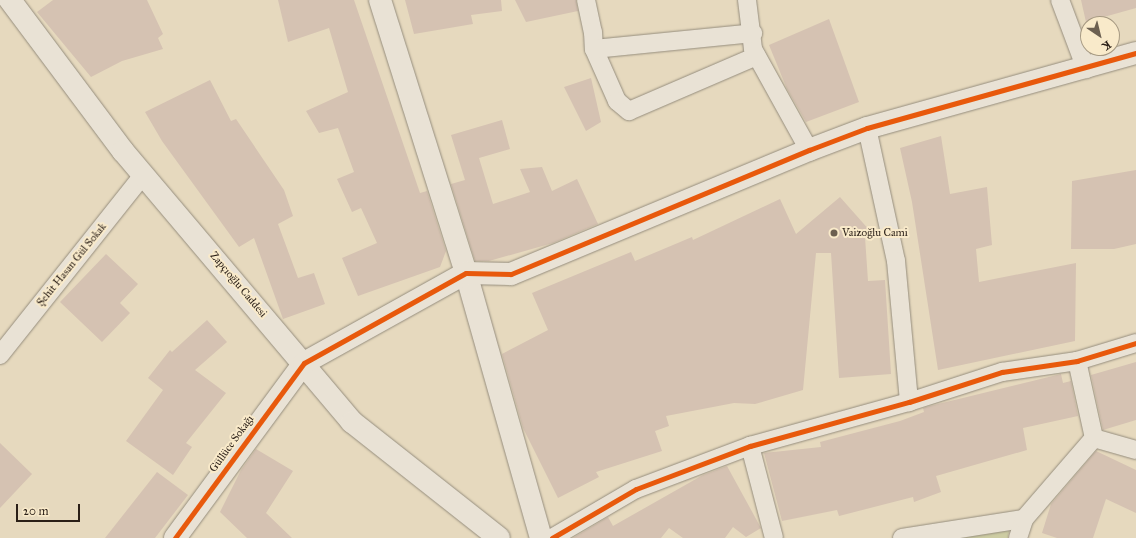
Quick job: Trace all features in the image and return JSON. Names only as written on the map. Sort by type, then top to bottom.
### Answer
[{"type":"street","name":"Zapçıoğlu Caddesi","points":[[10,0],[123,151],[304,363],[352,422],[499,538]]},
{"type":"street","points":[[380,0],[466,273],[541,538]]},
{"type":"street","points":[[586,0],[593,32],[594,50],[617,101],[629,112],[757,56]]},
{"type":"street","points":[[747,0],[753,33],[753,50],[809,150]]},
{"type":"street","points":[[1060,0],[1086,69]]},
{"type":"street","points":[[594,50],[753,33]]},
{"type":"street","points":[[304,363],[466,273],[511,274],[809,150],[867,128],[1086,69],[1136,53]]},
{"type":"street","points":[[867,128],[896,261],[909,402]]},
{"type":"street","name":"Şehit Hasan Gül Sokak","points":[[0,355],[144,174]]},
{"type":"street","points":[[552,538],[636,489],[750,446],[909,402],[1002,372],[1077,361],[1136,343]]},
{"type":"street","points":[[1077,361],[1094,438]]},
{"type":"street","name":"Güllüce Sokağı","points":[[175,538],[304,363]]},
{"type":"street","points":[[1094,438],[1136,450]]},
{"type":"street","points":[[1018,538],[1024,519],[1094,438]]},
{"type":"street","points":[[750,446],[774,538]]},
{"type":"street","points":[[902,538],[1024,519]]},
{"type":"green space","points":[[990,531],[1009,531],[1008,538],[950,538]]},
{"type":"building","points":[[53,0],[147,0],[163,34],[158,38],[163,49],[122,61],[91,77],[37,12]]},
{"type":"building","points":[[278,0],[354,0],[420,193],[427,191],[446,251],[440,267],[358,296],[342,258],[377,243],[361,208],[352,212],[337,179],[354,172],[338,128],[319,133],[306,111],[348,92],[329,28],[288,42]]},
{"type":"building","points":[[405,0],[501,0],[502,11],[471,15],[473,24],[414,34]]},
{"type":"building","points":[[515,0],[576,0],[578,11],[526,22]]},
{"type":"building","points":[[1081,0],[1136,0],[1136,8],[1107,16],[1085,16]]},
{"type":"building","points":[[829,19],[859,102],[806,122],[787,89],[769,45]]},
{"type":"building","points":[[591,78],[601,122],[586,131],[564,87]]},
{"type":"building","points":[[210,80],[231,121],[236,119],[284,190],[293,216],[278,224],[298,278],[314,273],[325,304],[283,319],[254,238],[239,247],[162,141],[145,112]]},
{"type":"building","points":[[502,120],[510,149],[479,158],[493,204],[530,192],[520,169],[542,167],[552,191],[577,179],[598,224],[553,243],[489,261],[475,261],[451,184],[465,180],[451,135]]},
{"type":"building","points":[[941,136],[950,194],[987,187],[992,245],[976,249],[979,282],[1076,263],[1075,341],[938,370],[912,202],[900,148]]},
{"type":"building","points":[[1136,170],[1136,244],[1114,249],[1071,249],[1072,181]]},
{"type":"building","points":[[840,197],[871,232],[865,237],[868,281],[885,280],[891,374],[839,378],[831,253],[816,253],[803,390],[755,404],[734,403],[666,416],[669,426],[655,431],[662,451],[596,472],[599,477],[558,498],[523,428],[502,354],[548,330],[532,293],[631,252],[635,261],[692,237],[693,240],[780,199],[796,234]]},
{"type":"building","points":[[106,254],[138,284],[120,303],[130,313],[102,342],[60,302]]},
{"type":"building","points":[[207,320],[227,342],[195,370],[226,393],[186,443],[192,447],[173,475],[126,441],[163,390],[148,378],[170,350],[172,352]]},
{"type":"building","points":[[1136,362],[1136,420],[1103,430],[1091,375]]},
{"type":"building","points":[[1061,374],[1063,383],[1071,381],[1078,416],[1023,428],[1027,450],[936,476],[941,492],[914,502],[913,497],[839,516],[837,510],[782,521],[764,453],[821,447],[820,442],[900,421],[924,412],[923,408]]},
{"type":"building","points":[[0,443],[32,474],[0,508]]},
{"type":"building","points":[[256,449],[293,471],[266,513],[292,538],[247,538],[220,512],[241,470]]},
{"type":"building","points":[[1096,451],[1136,470],[1136,513],[1106,499],[1093,538],[1057,538],[1042,533],[1051,504]]},
{"type":"building","points":[[727,466],[761,528],[746,537],[733,527],[725,538],[683,538],[669,528],[661,538],[573,538],[608,517],[613,526],[703,475]]},
{"type":"building","points":[[157,472],[188,495],[155,538],[105,538]]},
{"type":"cycle path","points":[[175,538],[304,363],[466,273],[511,274],[809,150],[867,128],[1136,53]]},
{"type":"cycle path","points":[[552,538],[636,489],[750,446],[909,402],[1002,372],[1077,361],[1136,343]]},
{"type":"place","name":"Vaizoğlu Cami","points":[[834,233]]}]
